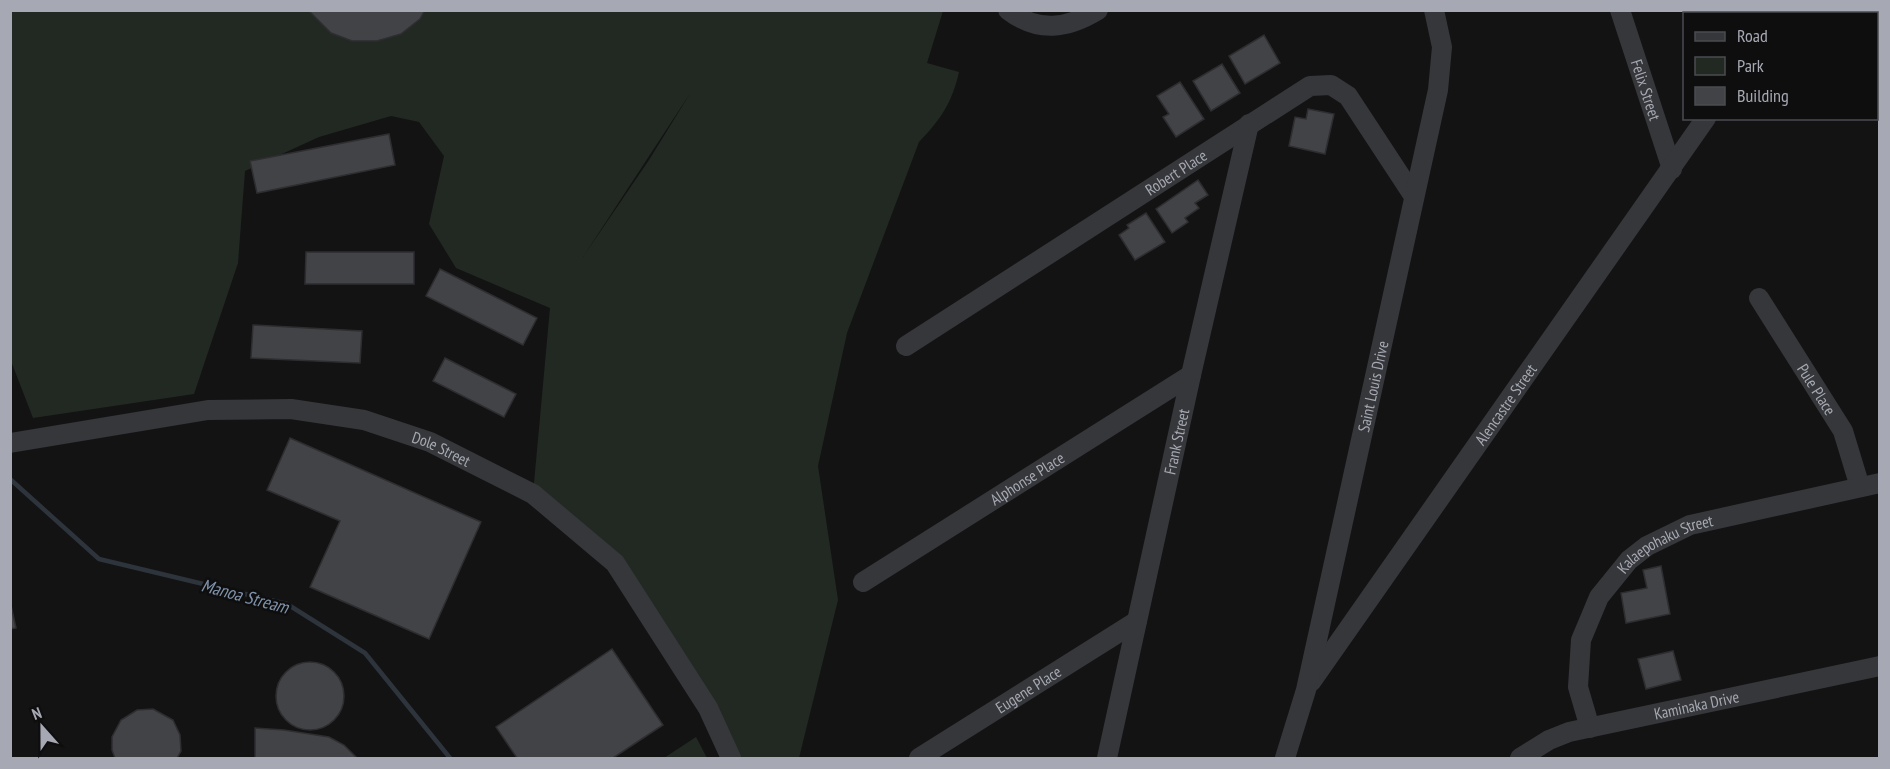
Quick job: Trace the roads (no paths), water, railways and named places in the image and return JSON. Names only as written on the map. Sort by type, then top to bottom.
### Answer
[{"type":"street","points":[[1008,10],[1033,25],[1052,28],[1072,24],[1098,10]]},
{"type":"street","name":"Saint Louis Drive","points":[[1286,759],[1306,690],[1442,68],[1442,47],[1434,10]]},
{"type":"street","name":"Felix Street","points":[[1620,10],[1672,169]]},
{"type":"street","name":"Robert Place","points":[[906,346],[1310,86],[1326,84],[1336,87],[1348,96],[1413,195]]},
{"type":"street","name":"Alencastre Street","points":[[1306,690],[1705,120]]},
{"type":"street","name":"Frank Street","points":[[1107,759],[1191,375],[1249,124]]},
{"type":"street","name":"Pule Place","points":[[1759,298],[1843,431],[1860,487]]},
{"type":"street","name":"Alphonse Place","points":[[863,582],[1191,375]]},
{"type":"street","name":"Dole Street","points":[[10,443],[208,410],[291,409],[364,420],[430,442],[533,494],[615,563],[708,708],[731,759]]},
{"type":"street","name":"Kalaepohaku Street","points":[[1590,728],[1578,687],[1581,640],[1599,597],[1629,560],[1658,540],[1690,525],[1880,483]]},
{"type":"street","name":"Eugene Place","points":[[919,759],[1137,621]]},
{"type":"street","name":"Kaminaka Drive","points":[[1520,759],[1549,740],[1590,728],[1880,666]]},
{"type":"waterway","name":"Manoa Stream","points":[[10,479],[99,559],[287,604],[365,653],[450,758]]}]
